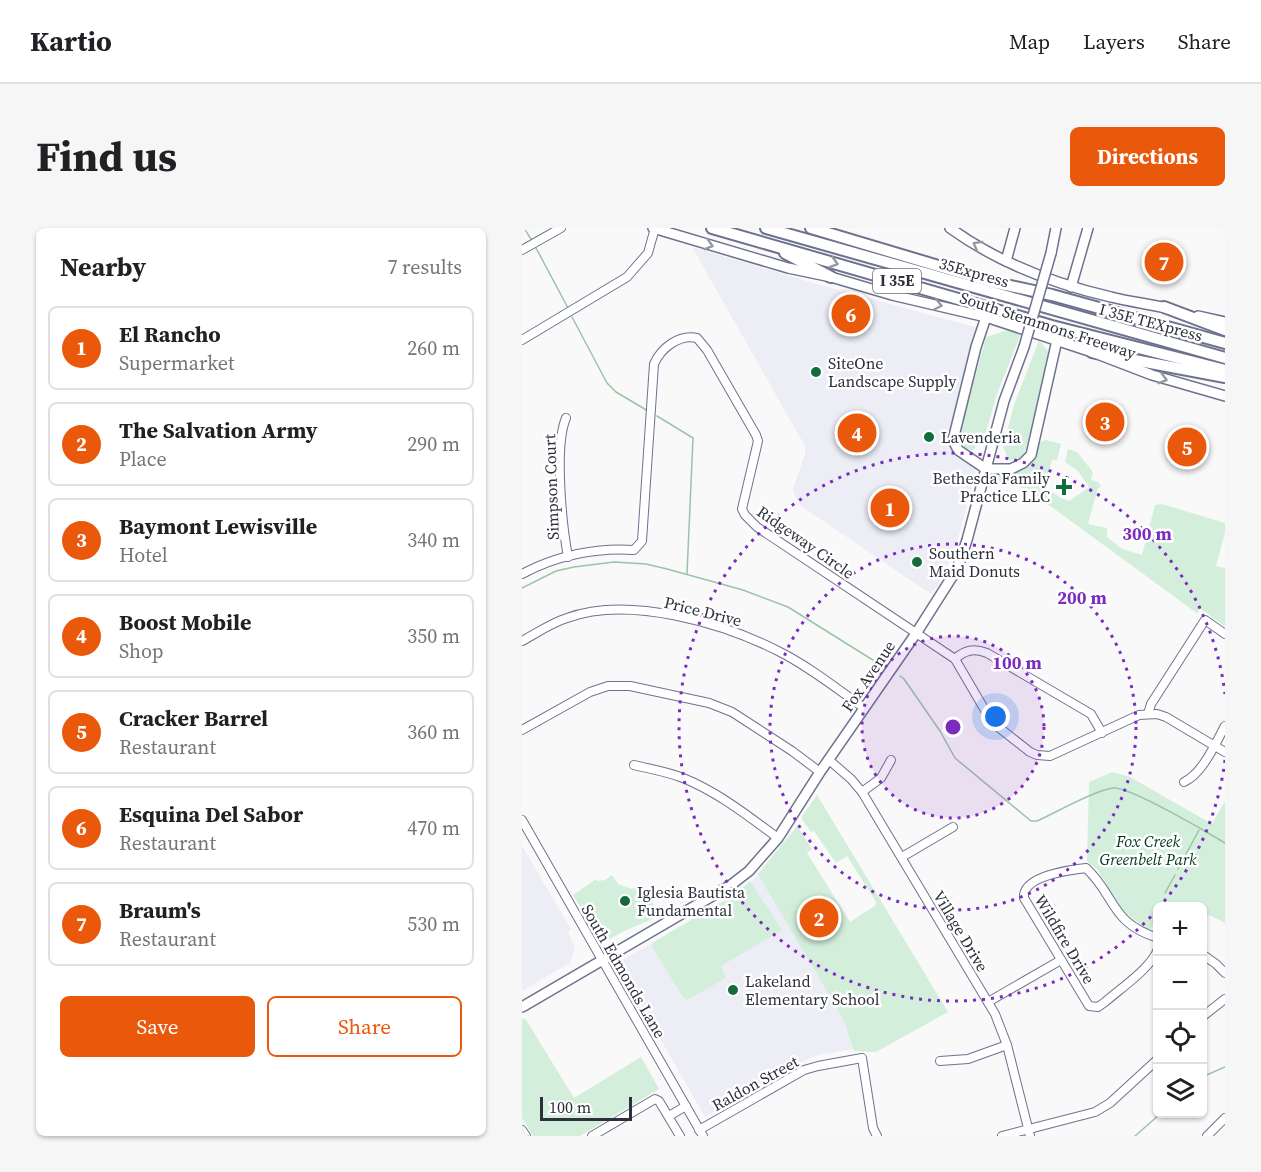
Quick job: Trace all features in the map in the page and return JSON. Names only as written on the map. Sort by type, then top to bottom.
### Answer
[{"type":"highway","name":"South Stemmons Freeway","points":[[712,228],[1052,326],[1225,370]]},
{"type":"highway","name":"35Express","points":[[766,228],[1070,315]]},
{"type":"highway","name":"South Stemmons Freeway","points":[[811,228],[992,282],[1052,295],[1225,343]]},
{"type":"highway","points":[[778,248],[792,259],[831,277]]},
{"type":"highway","points":[[1164,307],[1225,330]]},
{"type":"highway","name":"I 35E TEXpress","points":[[1070,315],[1225,358]]},
{"type":"highway","points":[[1092,352],[1225,377]]},
{"type":"main road","name":"South Stemmons Freeway","points":[[654,228],[788,268],[986,316],[1152,375],[1225,396]]},
{"type":"main road","points":[[950,228],[1006,261],[1071,287],[1225,322]]},
{"type":"main road","points":[[1006,261],[1015,228]]},
{"type":"main road","name":"Fox Avenue","points":[[522,1007],[730,885],[749,871],[778,838],[957,569],[968,540],[1004,401],[1024,347],[1056,228]]},
{"type":"main road","points":[[1071,287],[1088,228]]},
{"type":"main road","points":[[986,316],[954,434],[955,446],[986,469],[1011,469],[1023,463],[1031,455],[1057,340]]},
{"type":"main road","points":[[967,457],[990,452],[1011,469]]},
{"type":"street","points":[[522,250],[561,228]]},
{"type":"street","points":[[522,340],[627,277],[648,253],[654,228]]},
{"type":"street","name":"Ridgeway Circle","points":[[568,557],[622,549],[634,550],[642,541],[654,364],[662,351],[676,341],[684,338],[697,338],[707,350],[758,441],[742,502],[745,515],[766,533],[917,632]]},
{"type":"street","name":"Simpson Court","points":[[567,418],[562,429],[561,484],[563,528],[568,557]]},
{"type":"street","points":[[522,574],[568,557]]},
{"type":"street","name":"Price Drive","points":[[522,641],[567,618],[587,612],[626,609],[712,624],[745,635],[795,660],[864,708]]},
{"type":"street","points":[[1148,714],[1151,704],[1205,620],[1225,634]]},
{"type":"street","points":[[917,632],[955,658],[986,712],[997,726],[1037,755],[1050,756],[1139,715],[1148,714],[1166,717],[1225,752]]},
{"type":"street","points":[[955,658],[965,651],[987,652],[1090,714],[1102,733]]},
{"type":"street","points":[[522,730],[590,692],[608,686],[630,686],[709,703],[732,712],[820,772]]},
{"type":"street","points":[[1184,782],[1193,776],[1225,726]]},
{"type":"street","name":"Village Drive","points":[[829,760],[862,792],[999,1022],[1029,1133]]},
{"type":"street","points":[[862,792],[881,778],[891,760]]},
{"type":"street","points":[[634,765],[682,778],[711,792],[729,802],[778,838]]},
{"type":"street","name":"South Edmonds Lane","points":[[522,820],[701,1133]]},
{"type":"street","points":[[902,857],[953,827]]},
{"type":"street","name":"Wildfire Drive","points":[[1153,937],[1141,933],[1117,913],[1086,867],[1045,876],[1029,885],[1023,893],[1089,1006],[1098,1007],[1155,956]]},
{"type":"street","points":[[1206,956],[1225,974]]},
{"type":"street","points":[[988,1002],[1061,960]]},
{"type":"street","points":[[1207,1014],[1225,999]]},
{"type":"street","points":[[940,1061],[968,1059],[1007,1045]]},
{"type":"street","name":"Raldon Street","points":[[701,1133],[804,1070],[862,1058],[873,1128],[877,1136]]},
{"type":"street","points":[[1002,1136],[1029,1133],[1095,1112],[1110,1103],[1153,1064]]},
{"type":"street","points":[[592,1136],[655,1099],[659,1101],[680,1136]]},
{"type":"street","points":[[669,1116],[686,1106]]},
{"type":"street","points":[[1207,1136],[1225,1118]]},
{"type":"street","points":[[522,1130],[526,1136]]},
{"type":"shaded area","points":[[692,247],[978,328],[949,441],[953,455],[971,464],[976,471],[956,546],[938,586],[931,594],[801,506],[793,489],[805,454],[805,446]]},
{"type":"shaded area","points":[[522,846],[571,929],[568,932],[575,948],[570,963],[522,991]]},
{"type":"shaded area","name":"Lakeland Elementary School","points":[[762,872],[850,1018],[858,1048],[818,1055],[785,1069],[705,1117],[617,963],[713,909],[742,890]]},
{"type":"green space","points":[[1008,330],[1021,333],[997,394],[985,435],[974,450],[965,448],[959,435],[986,337]]},
{"type":"green space","points":[[1039,340],[1052,356],[1025,451],[1021,457],[1009,461],[1003,446],[1014,405]]},
{"type":"green space","points":[[1046,440],[1061,444],[1057,460],[1052,460],[1044,489],[1069,501],[1089,487],[1078,471],[1065,462],[1068,449],[1077,452],[1093,472],[1091,480],[1099,482],[1101,487],[1098,488],[1088,524],[1107,528],[1107,537],[1122,549],[1142,555],[1155,505],[1162,504],[1225,523],[1225,533],[1216,566],[1225,568],[1225,626],[1199,608],[1198,614],[1027,489],[990,480],[993,474],[1024,470],[1034,458],[1040,442]]},
{"type":"green space","name":"Fox Creek Greenbelt Park","points":[[1112,772],[1130,777],[1212,824],[1225,801],[1225,923],[1207,914],[1207,902],[1153,902],[1151,929],[1146,929],[1120,908],[1097,869],[1087,861],[1089,782]]},
{"type":"green space","points":[[817,795],[948,1012],[876,1052],[854,1051],[838,1010],[758,874],[797,826],[812,849],[807,853],[850,922],[876,905],[847,856],[836,863],[814,831],[811,832],[801,818]]},
{"type":"green space","points":[[612,875],[618,884],[632,889],[641,884],[660,915],[601,942],[573,895],[596,879],[597,881],[605,880]]},
{"type":"green space","points":[[750,881],[782,930],[721,966],[726,978],[687,1000],[683,997],[652,943],[738,892]]},
{"type":"green space","points":[[525,1018],[574,1098],[641,1057],[659,1089],[580,1136],[533,1136],[522,1118],[522,1020]]},
{"type":"waterway","points":[[524,228],[531,239]]},
{"type":"waterway","points":[[536,248],[568,308]]},
{"type":"waterway","points":[[572,317],[607,383],[616,392],[648,411]]},
{"type":"waterway","points":[[657,416],[693,438],[687,574]]},
{"type":"waterway","points":[[522,588],[556,571],[574,567],[614,562],[646,564],[743,590],[788,607],[884,667]]},
{"type":"waterway","points":[[900,676],[940,731],[955,758],[1031,821],[1037,821],[1105,790],[1122,789],[1186,820],[1225,843]]},
{"type":"waterway","points":[[1178,869],[1199,830]]},
{"type":"waterway","points":[[1165,893],[1175,875]]},
{"type":"waterway","points":[[1207,1075],[1225,1067]]},
{"type":"waterway","points":[[1135,1136],[1155,1118]]},
{"type":"place","name":"Braum's","points":[[1164,262]]},
{"type":"place","name":"Esquina Del Sabor","points":[[851,314]]},
{"type":"place","name":"SiteOne Landscape Supply","points":[[816,372]]},
{"type":"place","name":"Baymont Lewisville","points":[[1105,422]]},
{"type":"place","name":"Boost Mobile","points":[[857,433]]},
{"type":"place","name":"Lavenderia","points":[[929,437]]},
{"type":"place","name":"Cracker Barrel","points":[[1187,447]]},
{"type":"place","name":"Bethesda Family Practice LLC","points":[[1064,487]]},
{"type":"place","name":"El Rancho","points":[[890,508]]},
{"type":"place","name":"Southern Maid Donuts","points":[[917,562]]},
{"type":"place","name":"Iglesia Bautista Fundamental","points":[[625,901]]},
{"type":"place","name":"The Salvation Army","points":[[819,918]]},
{"type":"place","name":"Lakeland Elementary School","points":[[733,990]]}]
